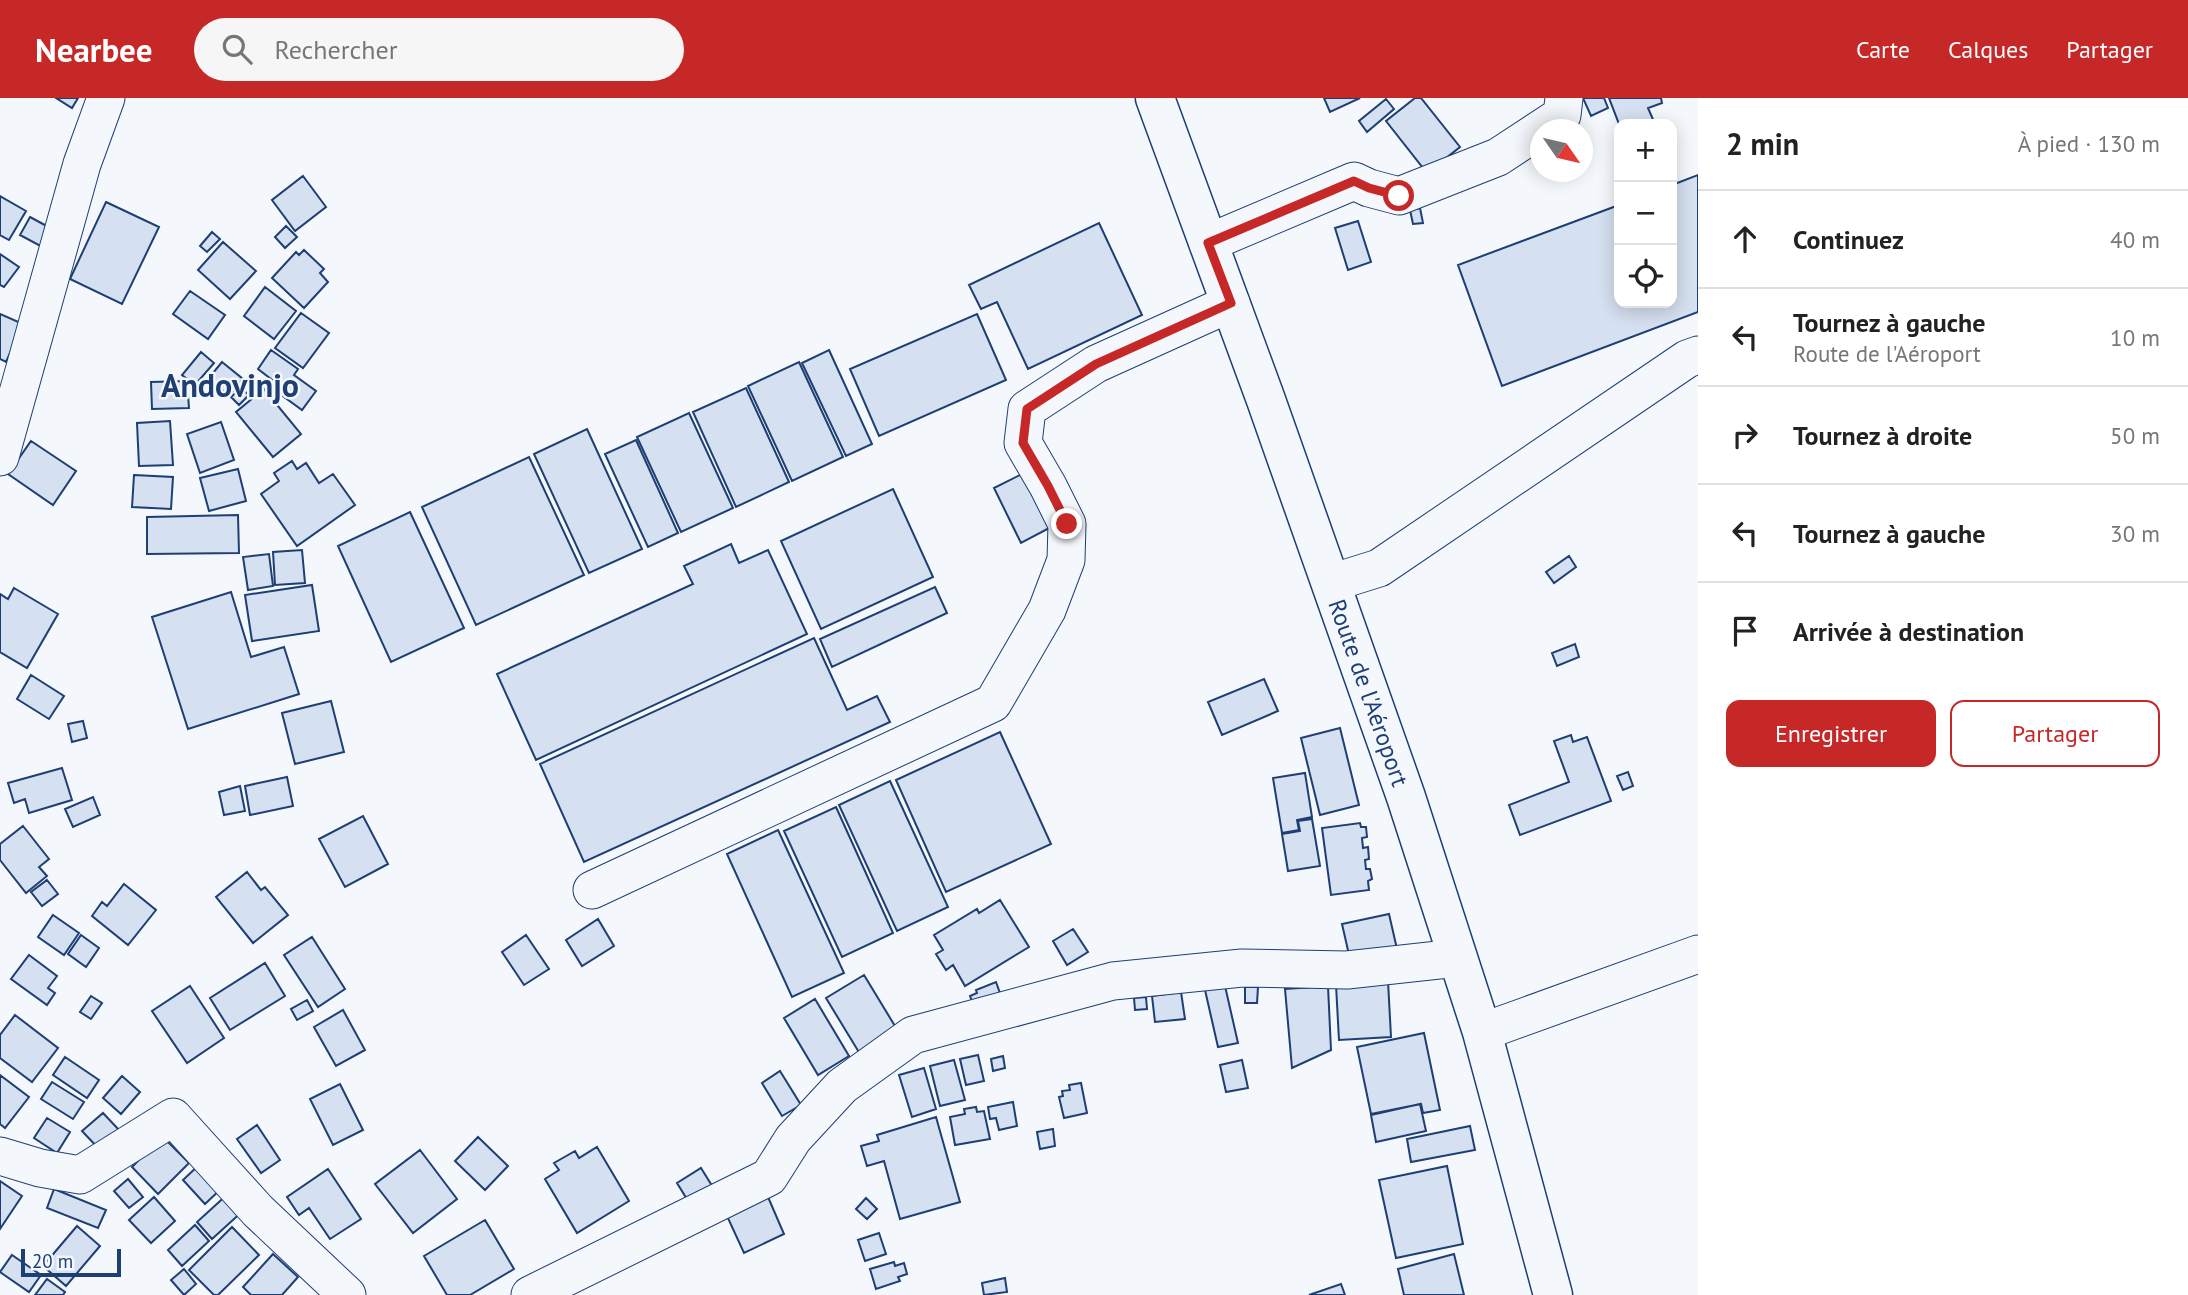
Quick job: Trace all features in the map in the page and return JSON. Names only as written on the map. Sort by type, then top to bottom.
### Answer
[{"type":"main road","name":"Route de l'Aéroport","points":[[1155,98],[1231,303],[1406,797],[1482,1032],[1553,1295]]},
{"type":"street","points":[[0,457],[82,164],[106,98]]},
{"type":"street","points":[[1208,243],[1354,181],[1399,196],[1498,157],[1562,115],[1564,98]]},
{"type":"street","points":[[592,890],[993,703],[1047,610],[1066,560],[1067,524],[1023,443],[1027,409],[1096,364],[1231,303]]},
{"type":"street","points":[[1331,583],[1379,568],[1687,359],[1698,355]]},
{"type":"street","points":[[1482,1032],[1698,954]]},
{"type":"street","points":[[530,1295],[769,1177],[793,1139],[842,1086],[914,1035],[1113,981],[1242,968],[1347,970],[1457,958]]},
{"type":"street","points":[[0,1156],[40,1168],[80,1175],[173,1117],[258,1211],[348,1295]]},
{"type":"building","points":[[56,98],[78,98],[72,108]]},
{"type":"building","points":[[1324,98],[1360,98],[1330,112]]},
{"type":"building","points":[[1415,98],[1421,98],[1460,147],[1427,173],[1386,121]]},
{"type":"building","points":[[1583,98],[1604,98],[1608,108],[1591,116]]},
{"type":"building","points":[[1609,98],[1661,98],[1662,103],[1648,108],[1653,119],[1617,119]]},
{"type":"building","points":[[1386,99],[1394,109],[1367,132],[1359,121]]},
{"type":"building","points":[[1698,175],[1698,312],[1502,386],[1458,265],[1614,207],[1614,308],[1677,308],[1677,183]]},
{"type":"building","points":[[303,176],[326,207],[295,231],[272,200]]},
{"type":"building","points":[[0,196],[26,211],[9,240],[0,235]]},
{"type":"building","points":[[106,202],[159,227],[122,304],[70,279]]},
{"type":"building","points":[[1420,208],[1423,223],[1413,224],[1410,210]]},
{"type":"building","points":[[30,217],[56,231],[46,249],[20,235]]},
{"type":"building","points":[[1358,221],[1371,262],[1348,270],[1335,228]]},
{"type":"building","points":[[1099,223],[1142,315],[1028,369],[997,302],[981,309],[969,285]]},
{"type":"building","points":[[286,226],[297,237],[285,248],[275,237]]},
{"type":"building","points":[[212,232],[220,239],[207,252],[200,246]]},
{"type":"building","points":[[223,242],[256,271],[230,299],[198,270]]},
{"type":"building","points":[[304,250],[324,269],[320,273],[328,282],[304,308],[272,278],[296,252],[299,255]]},
{"type":"building","points":[[0,254],[19,267],[4,287],[0,285]]},
{"type":"building","points":[[265,287],[296,311],[274,339],[244,316]]},
{"type":"building","points":[[190,291],[225,315],[208,339],[173,314]]},
{"type":"building","points":[[301,313],[329,333],[303,368],[275,348]]},
{"type":"building","points":[[0,314],[23,324],[6,362],[0,359]]},
{"type":"building","points":[[977,314],[1006,380],[879,436],[850,369]]},
{"type":"building","points":[[271,350],[298,369],[294,375],[316,391],[302,410],[276,391],[280,386],[258,369]]},
{"type":"building","points":[[829,350],[872,444],[846,456],[802,363]]},
{"type":"building","points":[[201,352],[214,363],[195,385],[182,375]]},
{"type":"building","points":[[222,362],[243,379],[229,396],[208,379]]},
{"type":"building","points":[[799,362],[843,457],[792,481],[748,386]]},
{"type":"building","points":[[187,381],[189,408],[152,409],[151,382]]},
{"type":"building","points":[[241,388],[249,395],[239,405],[231,397]]},
{"type":"building","points":[[746,388],[789,482],[736,507],[693,412]]},
{"type":"building","points":[[264,389],[301,434],[273,457],[236,412]]},
{"type":"building","points":[[689,413],[733,508],[681,532],[637,437]]},
{"type":"building","points":[[170,421],[173,465],[139,466],[137,423]]},
{"type":"building","points":[[221,422],[234,460],[200,473],[187,434]]},
{"type":"building","points":[[587,429],[642,549],[589,573],[534,454]]},
{"type":"building","points":[[636,440],[678,533],[648,547],[605,454]]},
{"type":"building","points":[[31,441],[76,471],[53,505],[8,474]]},
{"type":"building","points":[[529,457],[584,575],[476,625],[422,507]]},
{"type":"building","points":[[292,461],[297,469],[306,463],[319,483],[333,474],[355,505],[297,546],[261,494],[279,481],[274,473]]},
{"type":"building","points":[[238,469],[246,501],[209,511],[200,478]]},
{"type":"building","points":[[1028,471],[1055,525],[1021,543],[994,488]]},
{"type":"building","points":[[134,475],[173,477],[171,509],[132,507]]},
{"type":"building","points":[[893,489],[933,577],[821,629],[781,541]]},
{"type":"building","points":[[410,512],[464,628],[391,662],[338,546]]},
{"type":"building","points":[[238,515],[239,553],[147,554],[147,517]]},
{"type":"building","points":[[731,544],[739,563],[768,550],[807,634],[536,760],[497,674],[693,584],[684,566]]},
{"type":"building","points":[[302,550],[305,583],[275,585],[273,552]]},
{"type":"building","points":[[269,554],[273,586],[248,590],[243,557]]},
{"type":"building","points":[[1569,556],[1576,567],[1554,583],[1546,572]]},
{"type":"building","points":[[312,585],[319,631],[252,641],[245,595]]},
{"type":"building","points":[[935,587],[947,613],[832,667],[820,639]]},
{"type":"building","points":[[14,588],[58,614],[27,668],[0,652],[0,594],[8,599]]},
{"type":"building","points":[[231,592],[251,657],[284,647],[299,694],[188,729],[152,617]]},
{"type":"building","points":[[814,638],[847,710],[877,696],[890,722],[584,862],[540,764]]},
{"type":"building","points":[[1575,644],[1579,657],[1557,666],[1552,653]]},
{"type":"building","points":[[31,675],[64,696],[49,719],[17,699]]},
{"type":"building","points":[[1264,679],[1278,711],[1222,735],[1208,702]]},
{"type":"building","points":[[331,701],[344,752],[295,764],[282,713]]},
{"type":"building","points":[[83,721],[87,738],[72,742],[68,724]]},
{"type":"building","points":[[1340,728],[1359,805],[1320,815],[1301,738]]},
{"type":"building","points":[[1000,732],[1051,844],[946,892],[896,780]]},
{"type":"building","points":[[1571,735],[1573,742],[1587,737],[1611,801],[1520,835],[1509,805],[1569,782],[1554,741]]},
{"type":"building","points":[[62,768],[72,800],[29,813],[25,799],[14,803],[8,783]]},
{"type":"building","points":[[1628,772],[1633,786],[1623,790],[1617,776]]},
{"type":"building","points":[[1305,773],[1312,817],[1297,820],[1299,830],[1282,833],[1273,778]]},
{"type":"building","points":[[287,777],[293,806],[250,815],[245,786]]},
{"type":"building","points":[[890,781],[948,907],[897,931],[839,805]]},
{"type":"building","points":[[240,786],[245,811],[224,815],[219,792]]},
{"type":"building","points":[[93,797],[100,815],[73,827],[65,809]]},
{"type":"building","points":[[836,807],[893,933],[842,957],[784,831]]},
{"type":"building","points":[[363,816],[388,864],[345,887],[319,839]]},
{"type":"building","points":[[1312,819],[1320,866],[1288,871],[1282,834],[1300,831],[1298,821]]},
{"type":"building","points":[[1360,823],[1361,827],[1366,827],[1367,837],[1362,838],[1363,848],[1368,847],[1369,859],[1365,860],[1366,869],[1370,869],[1372,879],[1368,881],[1369,890],[1331,895],[1322,828]]},
{"type":"building","points":[[23,826],[49,859],[39,867],[47,876],[26,893],[0,860],[0,844]]},
{"type":"building","points":[[778,830],[844,973],[792,997],[727,854]]},
{"type":"building","points":[[247,872],[261,890],[265,887],[288,915],[253,943],[216,897]]},
{"type":"building","points":[[47,880],[58,894],[42,906],[31,892]]},
{"type":"building","points":[[124,884],[156,910],[128,945],[92,916],[102,902],[107,906]]},
{"type":"building","points":[[1000,900],[1029,947],[965,986],[953,965],[946,970],[936,954],[943,950],[934,935],[977,909],[979,913]]},
{"type":"building","points":[[1389,914],[1397,949],[1350,959],[1342,924]]},
{"type":"building","points":[[53,915],[79,933],[64,955],[38,937]]},
{"type":"building","points":[[598,919],[614,946],[582,966],[566,940]]},
{"type":"building","points":[[1073,929],[1088,952],[1067,965],[1053,941]]},
{"type":"building","points":[[81,935],[99,948],[86,967],[68,954]]},
{"type":"building","points":[[526,935],[549,969],[524,985],[502,952]]},
{"type":"building","points":[[312,937],[345,989],[318,1007],[284,955]]},
{"type":"building","points":[[29,955],[57,976],[48,988],[55,993],[47,1005],[11,979]]},
{"type":"building","points":[[265,963],[285,996],[230,1030],[210,998]]},
{"type":"building","points":[[864,975],[898,1031],[860,1054],[826,998]]},
{"type":"building","points":[[1388,981],[1391,1037],[1339,1040],[1336,985]]},
{"type":"building","points":[[996,982],[1001,996],[974,1006],[970,996],[977,993],[976,990]]},
{"type":"building","points":[[190,986],[224,1038],[187,1063],[152,1011]]},
{"type":"building","points":[[1225,986],[1238,1043],[1218,1047],[1205,990]]},
{"type":"building","points":[[1328,986],[1331,1050],[1292,1068],[1285,989]]},
{"type":"building","points":[[1245,987],[1258,987],[1257,1003],[1245,1003]]},
{"type":"building","points":[[1181,992],[1185,1019],[1155,1022],[1152,996]]},
{"type":"building","points":[[91,996],[102,1003],[91,1019],[80,1012]]},
{"type":"building","points":[[1146,997],[1147,1009],[1135,1010],[1134,998]]},
{"type":"building","points":[[815,999],[849,1056],[818,1075],[784,1018]]},
{"type":"building","points":[[307,1000],[313,1011],[297,1020],[291,1009]]},
{"type":"building","points":[[343,1010],[365,1050],[336,1066],[314,1027]]},
{"type":"building","points":[[15,1015],[58,1048],[32,1082],[0,1058],[0,1035]]},
{"type":"building","points":[[1424,1033],[1440,1110],[1423,1113],[1421,1104],[1371,1114],[1357,1047]]},
{"type":"building","points":[[978,1055],[984,1081],[966,1085],[960,1059]]},
{"type":"building","points":[[1003,1056],[1005,1068],[993,1071],[991,1059]]},
{"type":"building","points":[[65,1057],[99,1080],[87,1098],[53,1075]]},
{"type":"building","points":[[954,1060],[965,1100],[940,1106],[930,1066]]},
{"type":"building","points":[[1242,1060],[1248,1088],[1226,1092],[1220,1065]]},
{"type":"building","points":[[924,1068],[936,1109],[912,1117],[899,1075]]},
{"type":"building","points":[[780,1071],[801,1105],[782,1116],[762,1083]]},
{"type":"building","points":[[0,1075],[29,1097],[5,1128],[0,1124]]},
{"type":"building","points":[[122,1076],[140,1092],[121,1114],[103,1098]]},
{"type":"building","points":[[52,1082],[84,1102],[73,1119],[41,1099]]},
{"type":"building","points":[[1081,1083],[1087,1113],[1064,1118],[1059,1097],[1063,1096],[1062,1091],[1070,1090],[1069,1085]]},
{"type":"building","points":[[340,1084],[363,1130],[333,1145],[310,1099]]},
{"type":"building","points":[[1013,1102],[1017,1126],[999,1130],[996,1118],[990,1119],[988,1107]]},
{"type":"building","points":[[1420,1104],[1426,1131],[1376,1142],[1371,1115]]},
{"type":"building","points":[[976,1107],[977,1112],[984,1111],[990,1139],[955,1145],[950,1117],[965,1114],[964,1109]]},
{"type":"building","points":[[103,1113],[120,1131],[100,1150],[82,1131]]},
{"type":"building","points":[[936,1117],[960,1202],[900,1219],[884,1161],[867,1166],[861,1146],[879,1141],[877,1135]]},
{"type":"building","points":[[47,1118],[70,1132],[57,1153],[34,1138]]},
{"type":"building","points":[[257,1125],[280,1160],[261,1173],[237,1139]]},
{"type":"building","points":[[1470,1126],[1475,1150],[1411,1162],[1407,1139]]},
{"type":"building","points":[[1053,1129],[1055,1146],[1040,1149],[1037,1132]]},
{"type":"building","points":[[162,1136],[189,1163],[158,1194],[132,1167]]},
{"type":"building","points":[[478,1137],[508,1166],[485,1190],[455,1161]]},
{"type":"building","points":[[597,1147],[629,1201],[577,1233],[545,1179],[559,1170],[554,1163],[575,1151],[579,1158]]},
{"type":"building","points":[[420,1150],[457,1199],[413,1233],[375,1184]]},
{"type":"building","points":[[201,1163],[223,1187],[205,1204],[183,1180]]},
{"type":"building","points":[[1447,1166],[1463,1244],[1396,1258],[1379,1180]]},
{"type":"building","points":[[701,1168],[714,1189],[690,1204],[677,1183]]},
{"type":"building","points":[[328,1169],[361,1219],[330,1239],[309,1208],[299,1215],[287,1197]]},
{"type":"building","points":[[128,1179],[143,1197],[129,1208],[114,1191]]},
{"type":"building","points":[[0,1181],[22,1196],[0,1229]]},
{"type":"building","points":[[54,1189],[106,1210],[98,1228],[47,1208]]},
{"type":"building","points":[[230,1192],[245,1209],[212,1239],[197,1222]]},
{"type":"building","points":[[154,1197],[175,1221],[151,1243],[129,1220]]},
{"type":"building","points":[[768,1197],[784,1234],[744,1253],[727,1216]]},
{"type":"building","points":[[866,1198],[877,1209],[867,1219],[856,1209]]},
{"type":"building","points":[[485,1220],[514,1269],[470,1295],[447,1295],[424,1256]]},
{"type":"building","points":[[195,1225],[209,1241],[182,1266],[168,1250]]},
{"type":"building","points":[[77,1226],[100,1246],[66,1286],[43,1266]]},
{"type":"building","points":[[232,1227],[259,1255],[218,1295],[214,1295],[189,1270]]},
{"type":"building","points":[[879,1233],[886,1254],[865,1261],[858,1240]]},
{"type":"building","points":[[273,1254],[298,1277],[282,1295],[251,1295],[243,1287]]},
{"type":"building","points":[[1454,1254],[1464,1295],[1404,1295],[1398,1269]]},
{"type":"building","points":[[12,1255],[41,1275],[29,1292],[0,1272]]},
{"type":"building","points":[[894,1262],[895,1266],[904,1263],[907,1274],[898,1277],[900,1281],[876,1289],[870,1269]]},
{"type":"building","points":[[184,1269],[196,1284],[184,1295],[171,1280]]},
{"type":"building","points":[[1005,1278],[1007,1292],[984,1295],[982,1283]]},
{"type":"building","points":[[47,1279],[65,1292],[63,1295],[35,1295]]},
{"type":"building","points":[[1341,1284],[1345,1295],[1309,1295]]},
{"type":"district","name":"Andovinjo","points":[[230,385]]},
{"type":"route","points":[[1067,524],[1023,443],[1027,409],[1096,364],[1231,303],[1208,243],[1354,181],[1399,196]]}]
